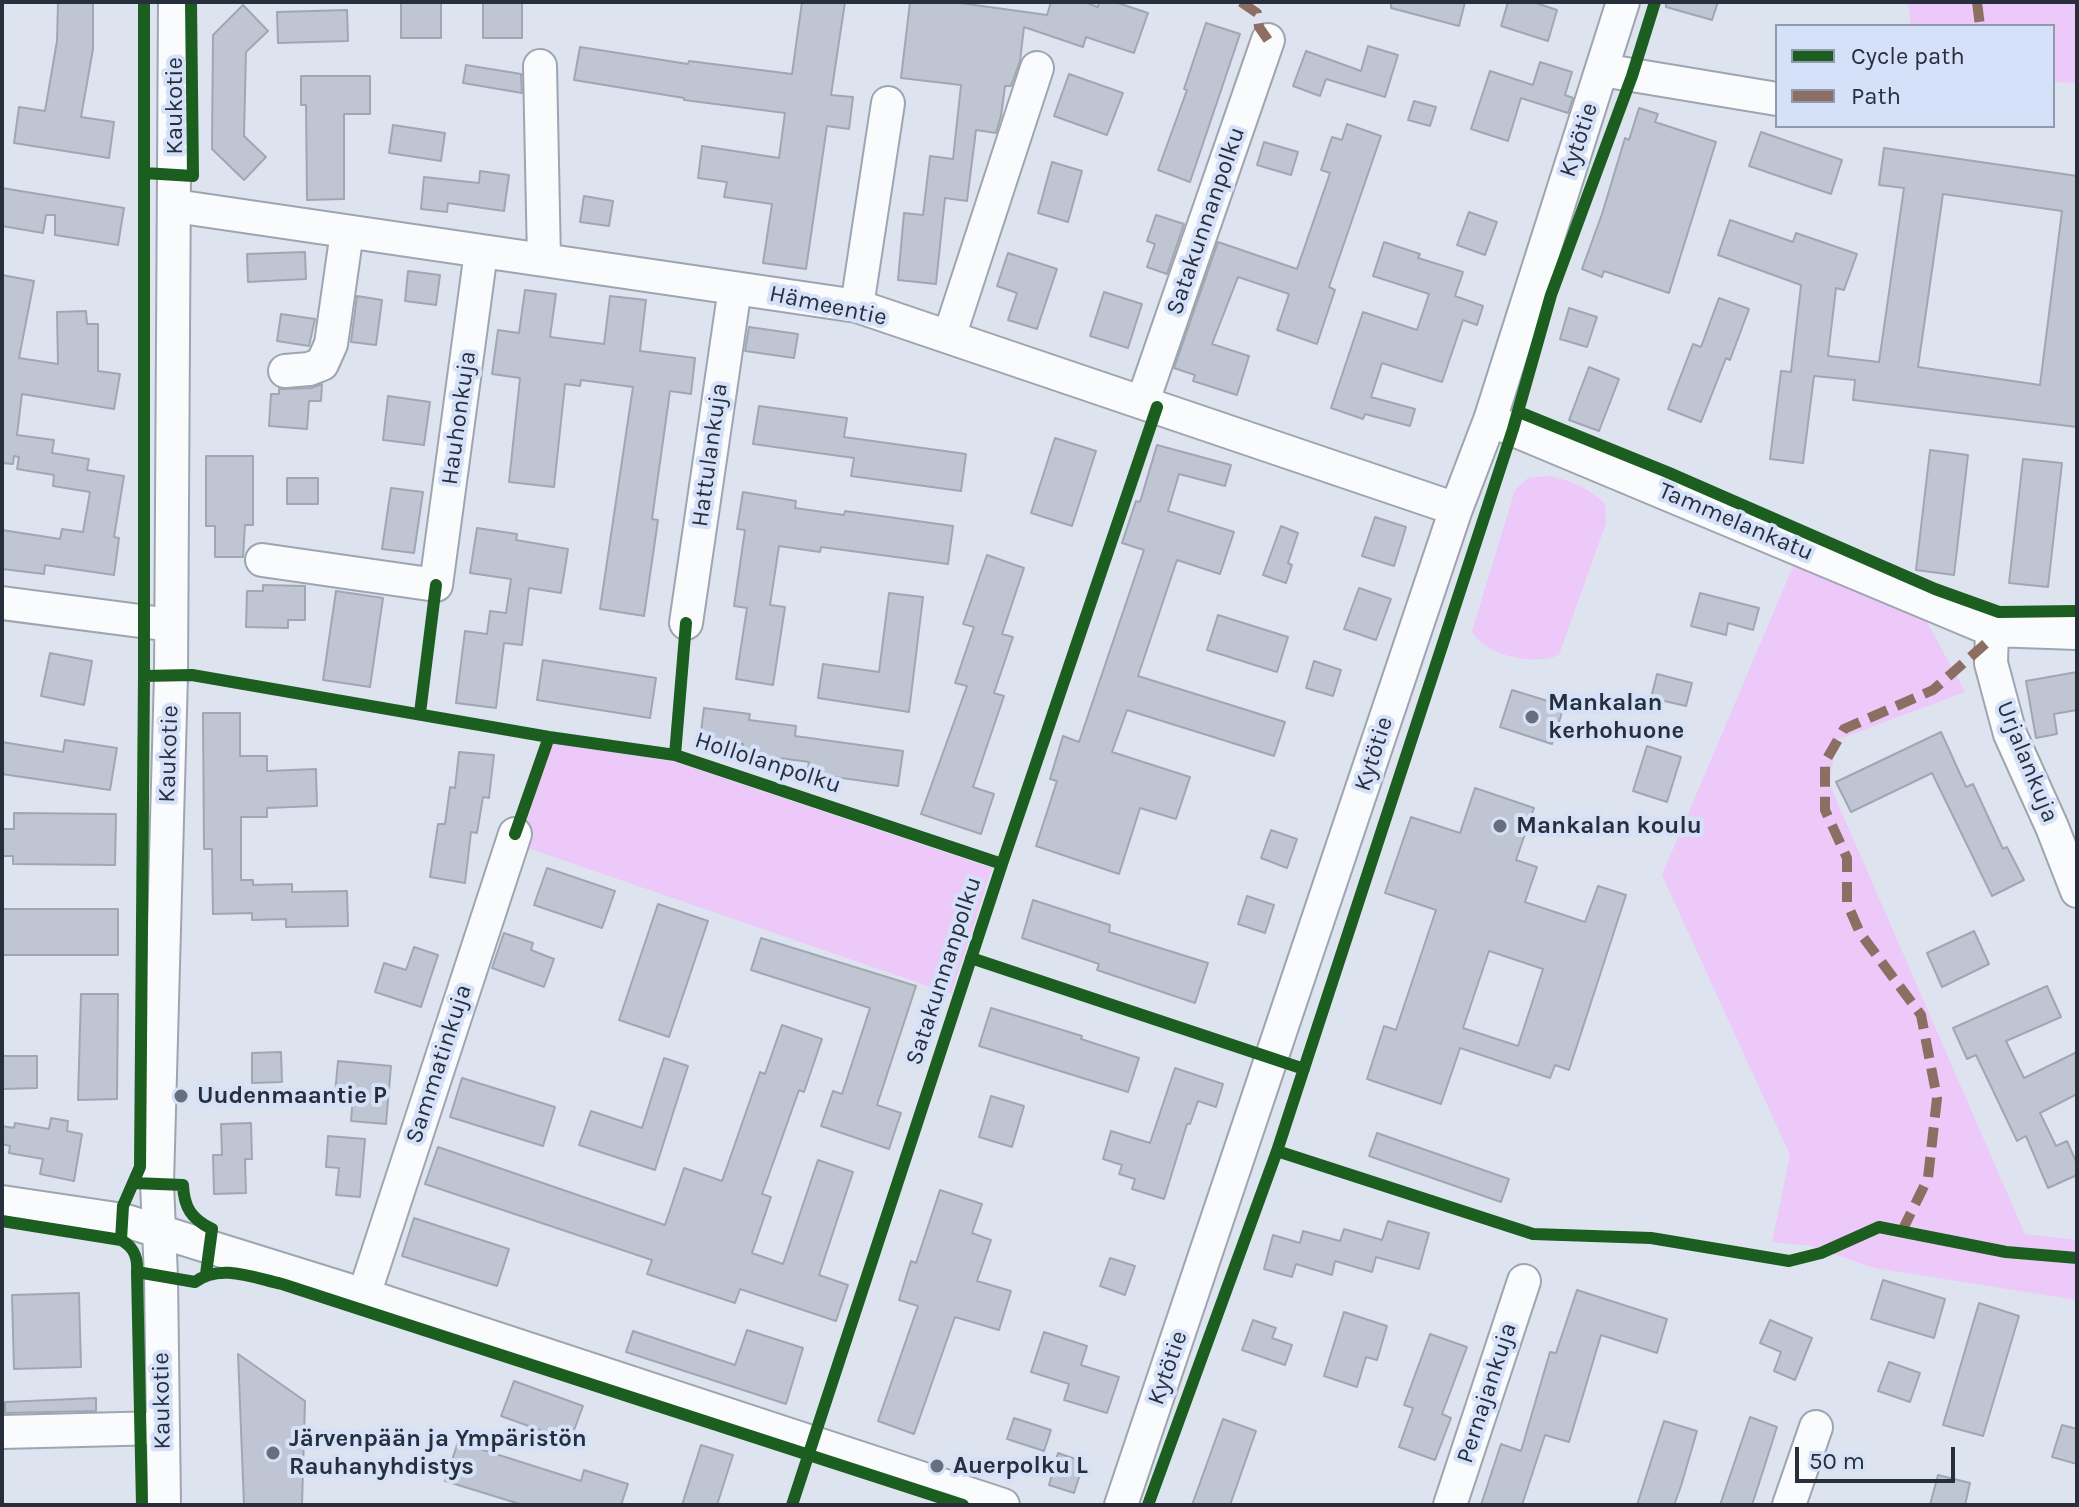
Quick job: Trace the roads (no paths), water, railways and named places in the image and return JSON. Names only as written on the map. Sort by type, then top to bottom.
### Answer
[{"type":"street","name":"Kaukotie","points":[[164,1505],[157,1183],[171,625],[175,2]]},
{"type":"street","name":"Kytötie","points":[[1121,1505],[1456,509],[1490,420],[1623,2]]},
{"type":"street","name":"Satakunnanpolku","points":[[1143,401],[1268,40]]},
{"type":"street","points":[[540,66],[544,260]]},
{"type":"street","points":[[949,337],[1037,68]]},
{"type":"street","points":[[1602,70],[1775,99]]},
{"type":"street","points":[[857,306],[888,103]]},
{"type":"street","name":"Hämeentie","points":[[175,206],[857,306],[1456,509]]},
{"type":"street","points":[[285,371],[309,369],[322,364],[331,344],[347,232]]},
{"type":"street","name":"Hauhonkuja","points":[[262,560],[436,585],[481,252]]},
{"type":"street","name":"Hattulankuja","points":[[686,623],[735,288]]},
{"type":"street","name":"Tammelankatu","points":[[1490,420],[1992,630],[2077,633]]},
{"type":"street","points":[[2,603],[171,625]]},
{"type":"street","name":"Urjalankuja","points":[[1992,630],[1991,663],[2010,734],[2077,891]]},
{"type":"street","name":"Sammatinkuja","points":[[364,1295],[515,834]]},
{"type":"street","points":[[2,1202],[123,1220],[364,1295],[1003,1505]]},
{"type":"street","name":"Pernajankuja","points":[[1450,1505],[1524,1281]]},
{"type":"street","points":[[1789,1505],[1816,1427]]},
{"type":"street","points":[[2,1432],[162,1428]]},
{"type":"place","name":"Mankalan kerhohuone","points":[[1532,717]]},
{"type":"place","name":"Mankalan koulu","points":[[1500,826]]},
{"type":"place","name":"Uudenmaantie P","points":[[181,1096]]},
{"type":"place","name":"Järvenpään ja Ympäristön Rauhanyhdistys","points":[[273,1453]]},
{"type":"place","name":"Auerpolku L","points":[[937,1466]]}]
